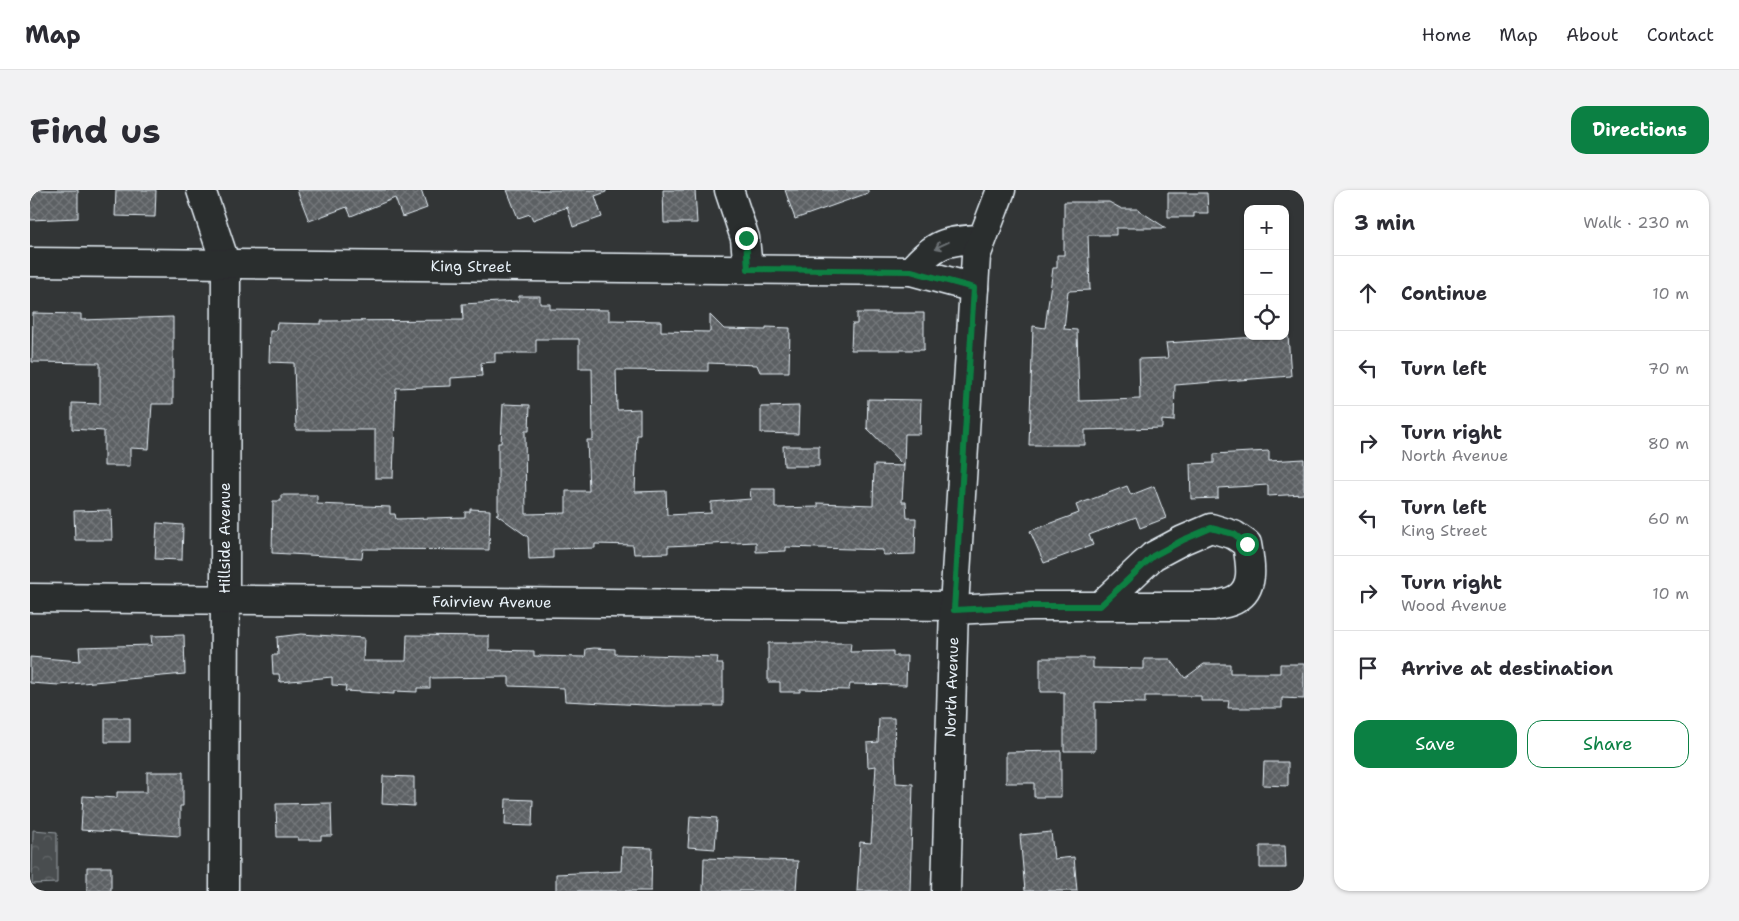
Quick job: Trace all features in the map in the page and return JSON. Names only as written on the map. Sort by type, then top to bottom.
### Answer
[{"type":"street","name":"Hillside Avenue","points":[[201,190],[226,266],[224,891]]},
{"type":"street","points":[[729,190],[746,238],[748,269]]},
{"type":"street","name":"North Avenue","points":[[946,891],[954,608],[976,256],[1001,190]]},
{"type":"street","points":[[911,271],[925,254],[942,244],[955,239],[982,239]]},
{"type":"street","name":"King Street","points":[[30,262],[226,266],[911,271],[974,288]]},
{"type":"street","name":"Fairview Avenue","points":[[30,598],[954,608],[1213,606],[1237,599],[1250,582],[1247,544],[1234,534],[1211,528],[1153,556],[1100,606]]},
{"type":"green space","points":[[33,830],[57,832],[57,883],[32,884]]},
{"type":"building","points":[[30,190],[78,190],[78,218],[30,220]]},
{"type":"building","points":[[116,190],[156,190],[155,217],[115,216]]},
{"type":"building","points":[[297,190],[421,190],[427,208],[402,217],[395,198],[351,216],[347,207],[309,221]]},
{"type":"building","points":[[507,190],[606,190],[606,192],[595,196],[602,217],[573,227],[567,207],[533,220],[530,214],[518,218]]},
{"type":"building","points":[[663,190],[695,190],[697,223],[664,223]]},
{"type":"building","points":[[785,190],[868,190],[868,193],[795,219]]},
{"type":"building","points":[[1168,193],[1207,193],[1208,213],[1194,213],[1194,217],[1168,217]]},
{"type":"building","points":[[1064,202],[1109,202],[1122,209],[1137,209],[1166,228],[1116,228],[1116,235],[1088,235],[1090,290],[1068,291],[1064,329],[1077,330],[1079,401],[1140,399],[1139,359],[1168,358],[1166,343],[1244,338],[1244,340],[1288,340],[1291,376],[1175,385],[1174,421],[1162,420],[1162,428],[1085,430],[1085,445],[1029,445],[1033,326],[1045,328],[1053,268],[1057,268],[1057,255],[1064,255]]},
{"type":"building","points":[[519,296],[540,296],[540,304],[550,304],[550,309],[609,310],[609,320],[661,321],[661,331],[710,332],[710,315],[724,329],[766,330],[766,327],[790,328],[789,372],[760,372],[757,365],[708,363],[708,371],[616,370],[617,410],[640,409],[640,435],[637,435],[635,492],[666,491],[667,515],[711,513],[711,502],[751,499],[750,489],[775,489],[775,508],[818,507],[818,503],[873,505],[874,465],[904,466],[902,502],[906,502],[907,518],[916,518],[915,554],[883,555],[883,550],[786,547],[786,551],[756,552],[756,542],[668,546],[668,553],[634,554],[633,545],[595,544],[595,548],[553,549],[553,558],[529,559],[528,537],[496,514],[498,514],[498,443],[501,443],[503,404],[530,405],[529,431],[525,431],[526,514],[566,513],[566,491],[589,491],[587,440],[593,440],[592,368],[579,368],[579,339],[536,339],[536,353],[495,353],[495,362],[481,363],[482,376],[451,378],[451,386],[396,388],[393,478],[375,478],[375,430],[296,430],[294,363],[269,362],[270,331],[276,331],[277,323],[321,324],[321,321],[463,320],[462,304],[519,301]]},
{"type":"building","points":[[33,313],[81,314],[81,320],[173,317],[173,404],[152,404],[149,449],[130,448],[130,466],[104,466],[104,431],[72,429],[72,403],[100,404],[100,363],[32,362]]},
{"type":"building","points":[[857,313],[924,313],[924,350],[851,350],[852,324],[857,324]]},
{"type":"building","points":[[868,399],[921,400],[920,434],[905,434],[904,466],[867,428]]},
{"type":"building","points":[[799,406],[798,434],[761,433],[761,407]]},
{"type":"building","points":[[783,446],[819,446],[819,466],[784,466]]},
{"type":"building","points":[[1269,451],[1269,461],[1304,459],[1304,494],[1268,496],[1268,485],[1218,488],[1218,498],[1191,499],[1190,464],[1214,463],[1214,454]]},
{"type":"building","points":[[1127,486],[1131,495],[1154,486],[1166,518],[1140,528],[1136,517],[1089,535],[1093,545],[1044,563],[1030,531],[1079,513],[1076,505]]},
{"type":"building","points":[[281,495],[317,495],[317,504],[390,507],[390,514],[395,514],[396,519],[465,517],[465,512],[470,512],[470,509],[490,510],[489,550],[363,549],[362,558],[272,553],[273,501],[281,501]]},
{"type":"building","points":[[111,510],[112,540],[75,540],[74,511]]},
{"type":"building","points":[[157,523],[183,525],[182,560],[155,559]]},
{"type":"building","points":[[301,634],[364,638],[363,661],[406,661],[407,635],[489,636],[489,650],[534,651],[534,656],[585,657],[586,649],[594,648],[615,649],[615,654],[718,657],[717,664],[723,664],[723,706],[664,706],[565,701],[564,688],[509,686],[509,677],[430,678],[430,688],[417,688],[417,692],[394,691],[394,694],[345,691],[346,686],[332,685],[332,677],[280,682],[279,674],[273,674],[272,655],[278,655],[277,637]]},
{"type":"building","points":[[184,635],[185,674],[59,685],[30,683],[30,657],[80,661],[79,647],[152,645],[151,636]]},
{"type":"building","points":[[768,643],[851,643],[850,652],[893,651],[893,656],[907,656],[906,685],[850,684],[849,690],[800,689],[800,692],[780,692],[780,682],[768,682]]},
{"type":"building","points":[[1040,658],[1093,658],[1093,668],[1144,669],[1144,659],[1170,659],[1185,678],[1204,664],[1230,664],[1230,673],[1280,673],[1280,664],[1304,664],[1304,699],[1282,698],[1282,708],[1228,708],[1229,701],[1201,701],[1201,696],[1145,696],[1145,703],[1095,702],[1095,751],[1064,751],[1064,692],[1040,692]]},
{"type":"building","points":[[105,718],[130,718],[130,742],[105,742]]},
{"type":"building","points":[[879,718],[894,718],[896,783],[913,784],[910,891],[857,891],[860,842],[871,843],[876,766],[868,767],[867,743],[878,742]]},
{"type":"building","points":[[1061,751],[1061,797],[1034,797],[1034,783],[1006,783],[1006,752]]},
{"type":"building","points":[[1264,762],[1288,762],[1288,786],[1263,785]]},
{"type":"building","points":[[147,772],[183,772],[183,806],[180,806],[180,836],[81,830],[83,796],[117,798],[117,792],[147,792]]},
{"type":"building","points":[[383,776],[414,777],[414,806],[382,804]]},
{"type":"building","points":[[506,799],[533,800],[532,826],[505,825]]},
{"type":"building","points":[[331,803],[332,836],[321,836],[321,840],[298,840],[298,837],[277,837],[276,804]]},
{"type":"building","points":[[690,816],[717,818],[715,849],[688,847]]},
{"type":"building","points":[[1051,832],[1054,859],[1074,857],[1077,891],[1025,891],[1020,835]]},
{"type":"building","points":[[1260,846],[1285,846],[1286,868],[1260,868]]},
{"type":"building","points":[[622,847],[652,848],[651,891],[556,891],[556,874],[621,871]]},
{"type":"building","points":[[704,858],[798,861],[796,891],[703,891]]},
{"type":"building","points":[[87,867],[111,867],[111,891],[87,891]]},
{"type":"route","points":[[746,238],[748,269],[911,271],[974,288],[954,610],[1031,606],[1100,606],[1153,556],[1211,528],[1234,534],[1247,544]]}]
